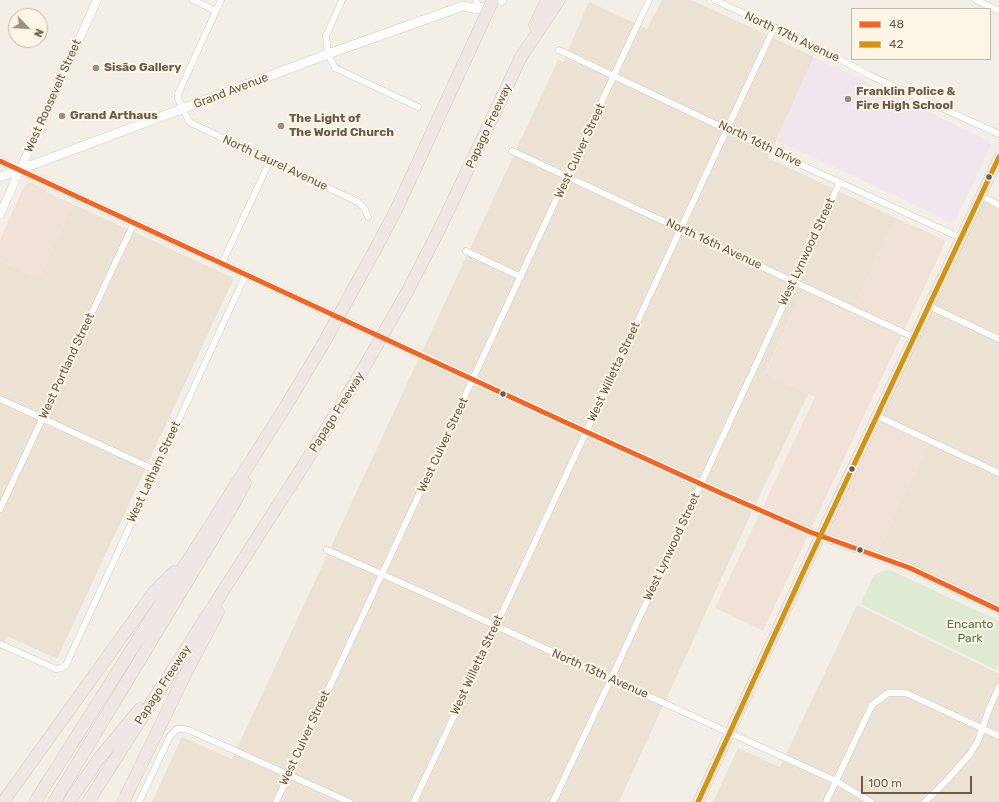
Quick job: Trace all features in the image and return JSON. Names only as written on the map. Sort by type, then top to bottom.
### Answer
[{"type":"highway","points":[[35,802],[284,409],[322,346],[397,208],[493,0]]},
{"type":"highway","name":"Papago Freeway","points":[[88,802],[246,556],[365,366],[407,292],[440,228],[547,0]]},
{"type":"highway","points":[[521,57],[559,0]]},
{"type":"highway","points":[[470,48],[480,3]]},
{"type":"highway","points":[[54,802],[228,514],[284,409]]},
{"type":"highway","points":[[123,802],[187,670],[246,556]]},
{"type":"highway","points":[[3,802],[154,592],[188,559]]},
{"type":"highway","points":[[69,802],[97,761],[177,662]]},
{"type":"main road","points":[[480,3],[502,0]]},
{"type":"main road","name":"Grand Avenue","points":[[0,177],[465,3],[480,3]]},
{"type":"main road","points":[[698,802],[999,157]]},
{"type":"street","name":"West Roosevelt Street","points":[[0,214],[97,0]]},
{"type":"street","points":[[193,0],[216,11]]},
{"type":"street","points":[[183,109],[178,99],[178,94],[221,0]]},
{"type":"street","points":[[342,0],[326,36],[328,54],[335,68],[418,108]]},
{"type":"street","name":"West Culver Street","points":[[276,802],[649,0]]},
{"type":"street","name":"North 17th Avenue","points":[[715,0],[828,53],[869,75],[999,134]]},
{"type":"street","points":[[976,0],[999,11]]},
{"type":"street","name":"West Willetta Street","points":[[414,802],[774,28]]},
{"type":"street","name":"North 16th Drive","points":[[559,50],[961,238]]},
{"type":"street","name":"North Laurel Avenue","points":[[183,109],[191,123],[358,202],[365,209],[368,217]]},
{"type":"street","name":"North 16th Avenue","points":[[512,151],[915,338]]},
{"type":"street","points":[[0,161],[701,484],[821,536],[910,568],[999,610]]},
{"type":"street","points":[[222,263],[270,161]]},
{"type":"street","name":"West Lynwood Street","points":[[553,802],[611,680],[840,182]]},
{"type":"street","points":[[981,196],[999,204]]},
{"type":"street","name":"West Portland Street","points":[[0,509],[134,223]]},
{"type":"street","points":[[466,251],[520,277]]},
{"type":"street","name":"West Latham Street","points":[[0,644],[56,669],[62,668],[66,665],[246,274]]},
{"type":"street","points":[[929,306],[999,339]]},
{"type":"street","points":[[0,399],[155,470]]},
{"type":"street","points":[[877,416],[999,473]]},
{"type":"street","name":"North 13th Avenue","points":[[326,550],[496,625],[611,680],[836,782],[871,802]]},
{"type":"street","points":[[925,802],[970,754],[978,741],[989,709],[999,687]]},
{"type":"street","points":[[826,802],[872,705],[888,692],[906,693],[999,736]]},
{"type":"street","points":[[139,802],[170,736],[177,729],[185,729],[198,734],[349,802]]},
{"type":"shaded area","points":[[662,0],[692,0],[814,57],[768,158],[896,218],[850,315],[802,292],[765,373],[808,394],[751,514],[619,802],[152,802],[182,737],[232,759],[558,60],[563,62],[589,2],[647,29]]},
{"type":"shaded area","name":"Franklin Police & Fire High School","points":[[814,57],[990,141],[991,145],[955,222],[951,222],[776,140]]},
{"type":"shaded area","points":[[30,182],[47,190],[46,192],[73,204],[39,279],[0,261],[0,240],[25,184]]},
{"type":"shaded area","points":[[981,196],[999,205],[999,608],[877,555],[877,416]]},
{"type":"shaded area","points":[[73,204],[234,278],[57,659],[7,636],[0,651],[0,261],[39,278]]},
{"type":"shaded area","points":[[896,218],[946,241],[763,631],[715,608],[815,397],[765,374],[802,292],[850,314]]},
{"type":"shaded area","points":[[877,416],[930,441],[877,555],[821,536]]},
{"type":"shaded area","points":[[857,605],[999,674],[999,802],[713,802],[738,748],[780,767]]},
{"type":"green space","name":"Encanto Park","points":[[890,570],[999,621],[999,663],[996,670],[861,604],[874,575]]},
{"type":"transit line","name":"42","points":[[698,802],[801,577],[999,157]]},
{"type":"transit line","name":"48","points":[[0,161],[723,494],[810,532],[910,568],[999,610]]},
{"type":"place","name":"Sisāo Gallery","points":[[96,68]]},
{"type":"place","name":"Franklin Police & Fire High School","points":[[848,99]]},
{"type":"place","name":"Grand Arthaus","points":[[62,116]]},
{"type":"place","name":"The Light of The World Church","points":[[281,126]]}]
